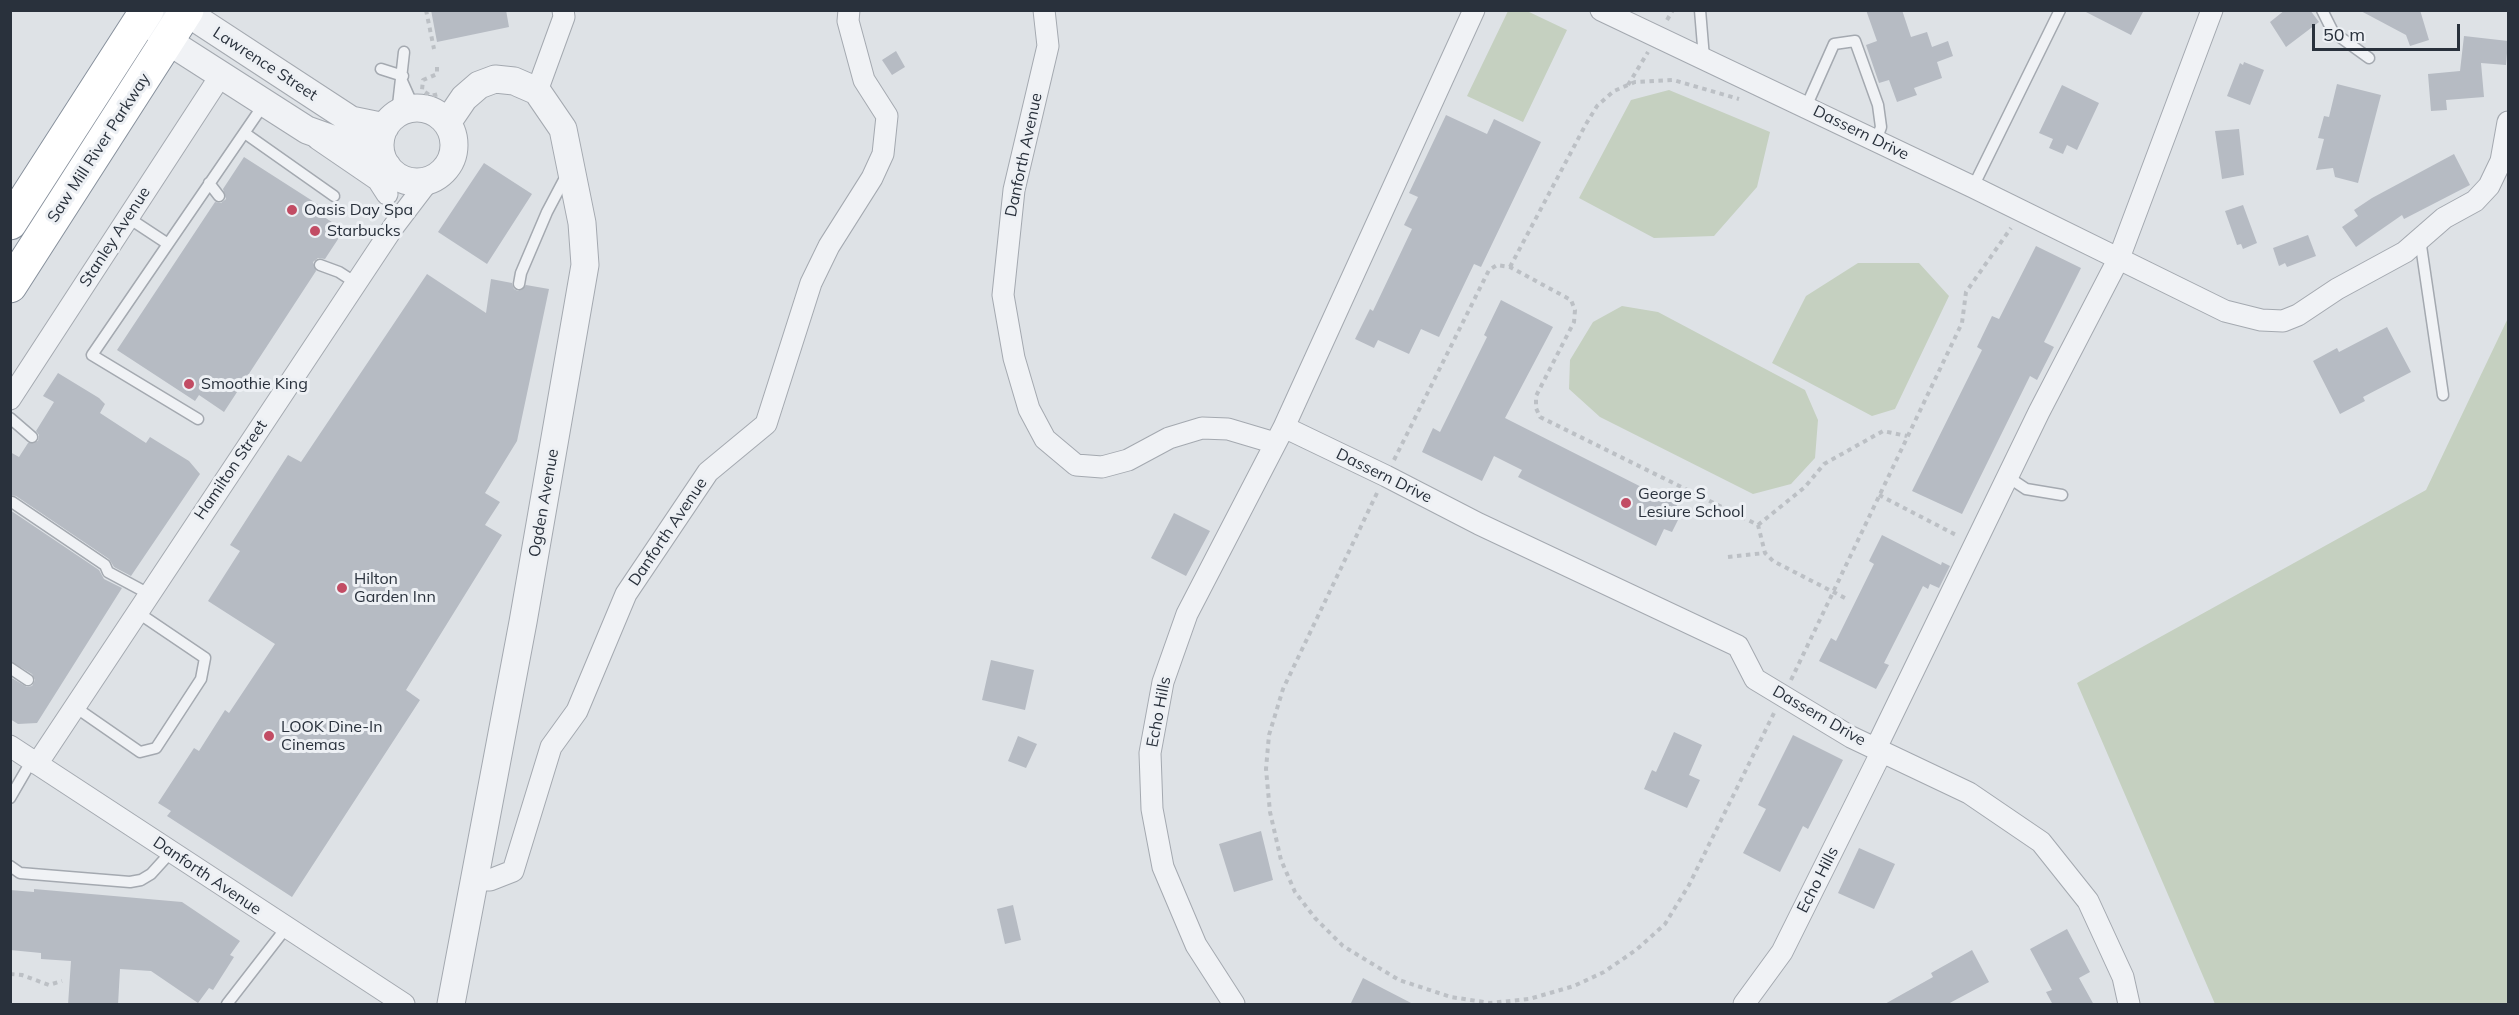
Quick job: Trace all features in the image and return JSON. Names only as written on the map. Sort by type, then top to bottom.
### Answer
[{"type":"highway","name":"Saw Mill River Parkway","points":[[10,286],[186,11]]},
{"type":"highway","name":"Saw Mill River Parkway","points":[[10,223],[142,12]]},
{"type":"street","points":[[447,123],[464,98],[479,85],[495,79],[514,81],[537,91],[564,17],[563,10]]},
{"type":"street","name":"Danforth Avenue","points":[[476,880],[490,880],[513,871],[551,747],[578,711],[626,594],[708,472],[766,424],[811,283],[830,246],[872,178],[883,154],[887,116],[864,80],[848,21],[849,10]]},
{"type":"street","name":"Danforth Avenue","points":[[1044,10],[1048,46],[1014,190],[1003,295],[1014,358],[1029,409],[1045,439],[1076,465],[1102,467],[1128,460],[1169,438],[1202,428],[1279,435]]},
{"type":"street","points":[[1279,435],[1474,10]]},
{"type":"street","name":"Dassern Drive","points":[[1601,10],[2119,258]]},
{"type":"street","name":"Dassern Drive","points":[[1879,750],[1975,544],[2119,258],[2212,10]]},
{"type":"street","points":[[142,12],[186,11]]},
{"type":"street","name":"Lawrence Street","points":[[186,11],[351,120],[399,116]]},
{"type":"street","name":"Lawrence Street","points":[[142,12],[168,41],[307,130],[363,150],[389,177]]},
{"type":"street","name":"Stanley Avenue","points":[[10,399],[221,75]]},
{"type":"street","name":"Ogden Avenue","points":[[450,1005],[476,880],[585,265],[582,223],[563,129],[537,91]]},
{"type":"street","points":[[384,242],[389,177],[380,143],[399,116],[438,114],[447,123],[455,145],[453,156],[440,175],[429,180],[409,181],[389,177]]},
{"type":"street","points":[[2119,258],[2225,311],[2261,320],[2283,321],[2405,252],[2444,218],[2475,201],[2489,186],[2501,161],[2508,122]]},
{"type":"street","name":"Hamilton Street","points":[[35,762],[75,707],[356,283],[429,180]]},
{"type":"street","name":"Dassern Drive","points":[[1279,435],[1386,476],[1479,524],[1738,646],[1755,679],[1851,737],[1969,794],[2041,842],[2088,901],[2123,977],[2129,1005]]},
{"type":"street","name":"Echo Hills","points":[[1234,1005],[1196,945],[1163,867],[1152,809],[1150,753],[1162,682],[1187,614],[1279,435]]},
{"type":"street","name":"Danforth Avenue","points":[[10,746],[404,1005]]},
{"type":"street","name":"Echo Hills","points":[[1744,1005],[1782,952],[1879,750]]},
{"type":"lane","points":[[1700,10],[1704,58]]},
{"type":"lane","points":[[1973,187],[2060,10]]},
{"type":"lane","points":[[2322,10],[2333,32],[2369,58]]},
{"type":"lane","points":[[1806,107],[1834,44],[1855,41],[1878,105],[1881,127],[1876,141]]},
{"type":"lane","points":[[399,116],[404,52]]},
{"type":"lane","points":[[381,69],[402,78]]},
{"type":"lane","points":[[399,116],[402,78]]},
{"type":"lane","points":[[198,419],[92,355],[266,102]]},
{"type":"lane","points":[[246,134],[334,196]]},
{"type":"lane","points":[[519,284],[521,273],[547,212],[571,167]]},
{"type":"lane","points":[[209,183],[219,196]]},
{"type":"lane","points":[[127,217],[168,244]]},
{"type":"lane","points":[[2420,239],[2443,395]]},
{"type":"lane","points":[[320,265],[339,272],[356,283]]},
{"type":"lane","points":[[10,418],[32,437]]},
{"type":"lane","points":[[2008,477],[2026,489],[2062,495]]},
{"type":"lane","points":[[12,502],[105,565],[108,572],[149,594]]},
{"type":"lane","points":[[75,707],[140,752],[156,748],[201,679],[205,658],[137,612]]},
{"type":"lane","points":[[10,668],[28,680]]},
{"type":"lane","points":[[10,798],[35,762]]},
{"type":"lane","points":[[12,869],[21,873],[41,875],[141,880],[151,874],[171,852]]},
{"type":"lane","points":[[227,1005],[286,928]]},
{"type":"path","points":[[426,10],[434,50]]},
{"type":"path","points":[[436,67],[437,74],[423,80],[422,90],[436,96],[444,89]]},
{"type":"path","points":[[1510,267],[1586,124],[1597,106],[1614,91],[1635,82],[1673,80],[1742,100],[1760,95],[1764,87]]},
{"type":"path","points":[[1845,598],[1832,591],[1773,561],[1766,553],[1758,525],[1540,417],[1536,408],[1536,396],[1574,322],[1575,310],[1571,300],[1510,267],[1497,265],[1489,270],[1283,689],[1269,735],[1266,769],[1270,812],[1281,860],[1295,892],[1315,918],[1343,946],[1400,980],[1451,997],[1490,1003],[1529,999],[1574,986],[1636,950],[1665,924],[1689,885],[1783,696],[1832,591],[1962,323],[1966,292],[1976,275],[2007,237],[2020,210]]},
{"type":"path","points":[[1758,525],[1805,487],[1824,464],[1883,431],[1907,436]]},
{"type":"path","points":[[1879,495],[1975,544]]},
{"type":"path","points":[[1728,557],[1766,553]]},
{"type":"path","points":[[10,974],[22,975],[49,985],[62,981]]},
{"type":"green space","points":[[1508,11],[1527,11],[1567,30],[1523,122],[1467,96]]},
{"type":"green space","points":[[1669,90],[1770,132],[1757,187],[1714,236],[1654,238],[1579,198],[1631,100]]},
{"type":"green space","points":[[1858,263],[1919,263],[1949,296],[1895,409],[1872,416],[1772,363],[1806,296]]},
{"type":"green space","points":[[1622,306],[1658,312],[1805,390],[1818,420],[1815,458],[1791,484],[1753,494],[1600,417],[1569,389],[1570,360],[1593,322]]},
{"type":"green space","points":[[2508,318],[2508,1004],[2215,1004],[2077,683],[2426,490]]},
{"type":"building","points":[[431,10],[506,10],[509,27],[437,42]]},
{"type":"building","points":[[1866,10],[1902,10],[1911,37],[1927,32],[1932,47],[1948,41],[1953,56],[1937,62],[1942,78],[1914,88],[1917,95],[1897,102],[1889,80],[1879,83],[1866,45],[1877,41]]},
{"type":"building","points":[[2082,10],[2144,10],[2131,35]]},
{"type":"building","points":[[2285,10],[2310,10],[2319,22],[2286,47],[2270,22]]},
{"type":"building","points":[[2359,10],[2420,10],[2429,40],[2410,46],[2406,35]]},
{"type":"building","points":[[2464,36],[2508,41],[2506,65],[2481,63],[2484,97],[2446,100],[2447,110],[2431,111],[2428,74],[2460,71]]},
{"type":"building","points":[[896,51],[905,67],[892,75],[882,60]]},
{"type":"building","points":[[2244,62],[2264,70],[2250,105],[2227,96],[2240,63],[2243,65]]},
{"type":"building","points":[[2337,84],[2381,95],[2358,183],[2335,177],[2333,168],[2316,170],[2324,139],[2318,138],[2324,116],[2329,117]]},
{"type":"building","points":[[2062,85],[2099,103],[2077,150],[2067,145],[2063,154],[2049,148],[2053,139],[2039,133]]},
{"type":"building","points":[[1446,115],[1487,134],[1494,119],[1541,142],[1481,267],[1474,264],[1439,337],[1421,329],[1409,354],[1378,340],[1374,348],[1355,339],[1370,309],[1373,311],[1412,229],[1404,225],[1418,197],[1409,193]]},
{"type":"building","points":[[2239,129],[2244,175],[2222,179],[2215,131]]},
{"type":"building","points":[[2454,154],[2470,185],[2404,219],[2402,215],[2356,247],[2342,227],[2358,216],[2354,210]]},
{"type":"building","points":[[244,157],[322,207],[318,213],[344,230],[325,259],[318,258],[313,262],[316,271],[224,412],[199,395],[195,401],[117,350],[215,202],[221,203],[226,199],[223,189]]},
{"type":"building","points":[[484,163],[532,194],[487,264],[438,232]]},
{"type":"building","points":[[2243,205],[2257,243],[2243,249],[2241,244],[2237,245],[2225,211]]},
{"type":"building","points":[[2308,235],[2316,256],[2287,267],[2285,263],[2279,266],[2273,248]]},
{"type":"building","points":[[2036,246],[2081,268],[2044,342],[2054,347],[2037,380],[2030,376],[1962,514],[1912,491],[1982,350],[1977,347],[1992,316],[1999,319]]},
{"type":"building","name":"Hilton Garden Inn","points":[[427,274],[486,313],[491,279],[512,283],[514,289],[518,291],[526,285],[549,289],[517,441],[485,493],[500,502],[485,525],[502,535],[406,690],[420,700],[292,897],[167,816],[171,811],[158,803],[194,748],[199,751],[225,710],[229,713],[275,644],[208,601],[240,551],[230,545],[288,455],[301,462]]},
{"type":"building","points":[[1501,300],[1553,327],[1505,418],[1677,505],[1674,511],[1681,514],[1672,532],[1664,529],[1656,546],[1518,477],[1522,470],[1494,456],[1482,481],[1422,452],[1433,428],[1440,432],[1487,337],[1484,335]]},
{"type":"building","points":[[2387,327],[2411,372],[2363,397],[2365,401],[2340,414],[2313,361],[2337,348],[2339,352]]},
{"type":"building","points":[[58,373],[99,398],[105,404],[100,413],[146,443],[150,437],[189,461],[200,474],[131,576],[114,567],[109,559],[16,496],[10,495],[10,452],[19,457],[28,443],[38,441],[39,435],[36,431],[54,402],[43,396]]},
{"type":"building","points":[[10,510],[99,570],[104,579],[122,588],[37,723],[18,724],[10,719],[10,677],[27,687],[32,686],[35,680],[32,674],[10,661]]},
{"type":"building","points":[[1174,513],[1210,531],[1186,576],[1151,558]]},
{"type":"building","points":[[1882,535],[1941,565],[1942,562],[1950,566],[1939,588],[1930,584],[1928,589],[1923,586],[1884,663],[1889,665],[1876,689],[1819,661],[1831,638],[1836,641],[1874,564],[1869,561]]},
{"type":"building","points":[[991,660],[1034,670],[1025,710],[982,700]]},
{"type":"building","points":[[1674,732],[1702,745],[1689,775],[1700,780],[1687,808],[1644,789],[1652,770],[1656,772]]},
{"type":"building","points":[[1793,735],[1843,760],[1808,829],[1803,826],[1780,872],[1743,853],[1766,809],[1758,805]]},
{"type":"building","points":[[1018,736],[1037,744],[1026,768],[1008,761]]},
{"type":"building","points":[[1261,831],[1273,880],[1234,892],[1219,844]]},
{"type":"building","points":[[1859,848],[1895,864],[1874,909],[1838,893]]},
{"type":"building","points":[[34,889],[182,902],[240,941],[230,955],[234,957],[213,990],[209,988],[198,1003],[151,971],[120,969],[118,1005],[68,1005],[71,961],[41,959],[41,953],[10,950],[10,890],[34,892]]},
{"type":"building","points":[[1013,905],[1021,940],[1005,944],[997,909]]},
{"type":"building","points":[[2067,929],[2090,972],[2079,978],[2094,1005],[2053,1005],[2046,992],[2052,990],[2030,949]]},
{"type":"building","points":[[1972,950],[1989,982],[1946,1005],[1883,1005],[1933,977],[1931,973]]},
{"type":"building","points":[[1363,978],[1384,989],[1415,1005],[1350,1005]]},
{"type":"place","name":"Oasis Day Spa","points":[[292,210]]},
{"type":"place","name":"Starbucks","points":[[315,231]]},
{"type":"place","name":"Smoothie King","points":[[189,384]]},
{"type":"place","name":"George S Lesiure School","points":[[1626,503]]},
{"type":"place","name":"Hilton Garden Inn","points":[[342,588]]},
{"type":"place","name":"LOOK Dine-In Cinemas","points":[[269,736]]}]
